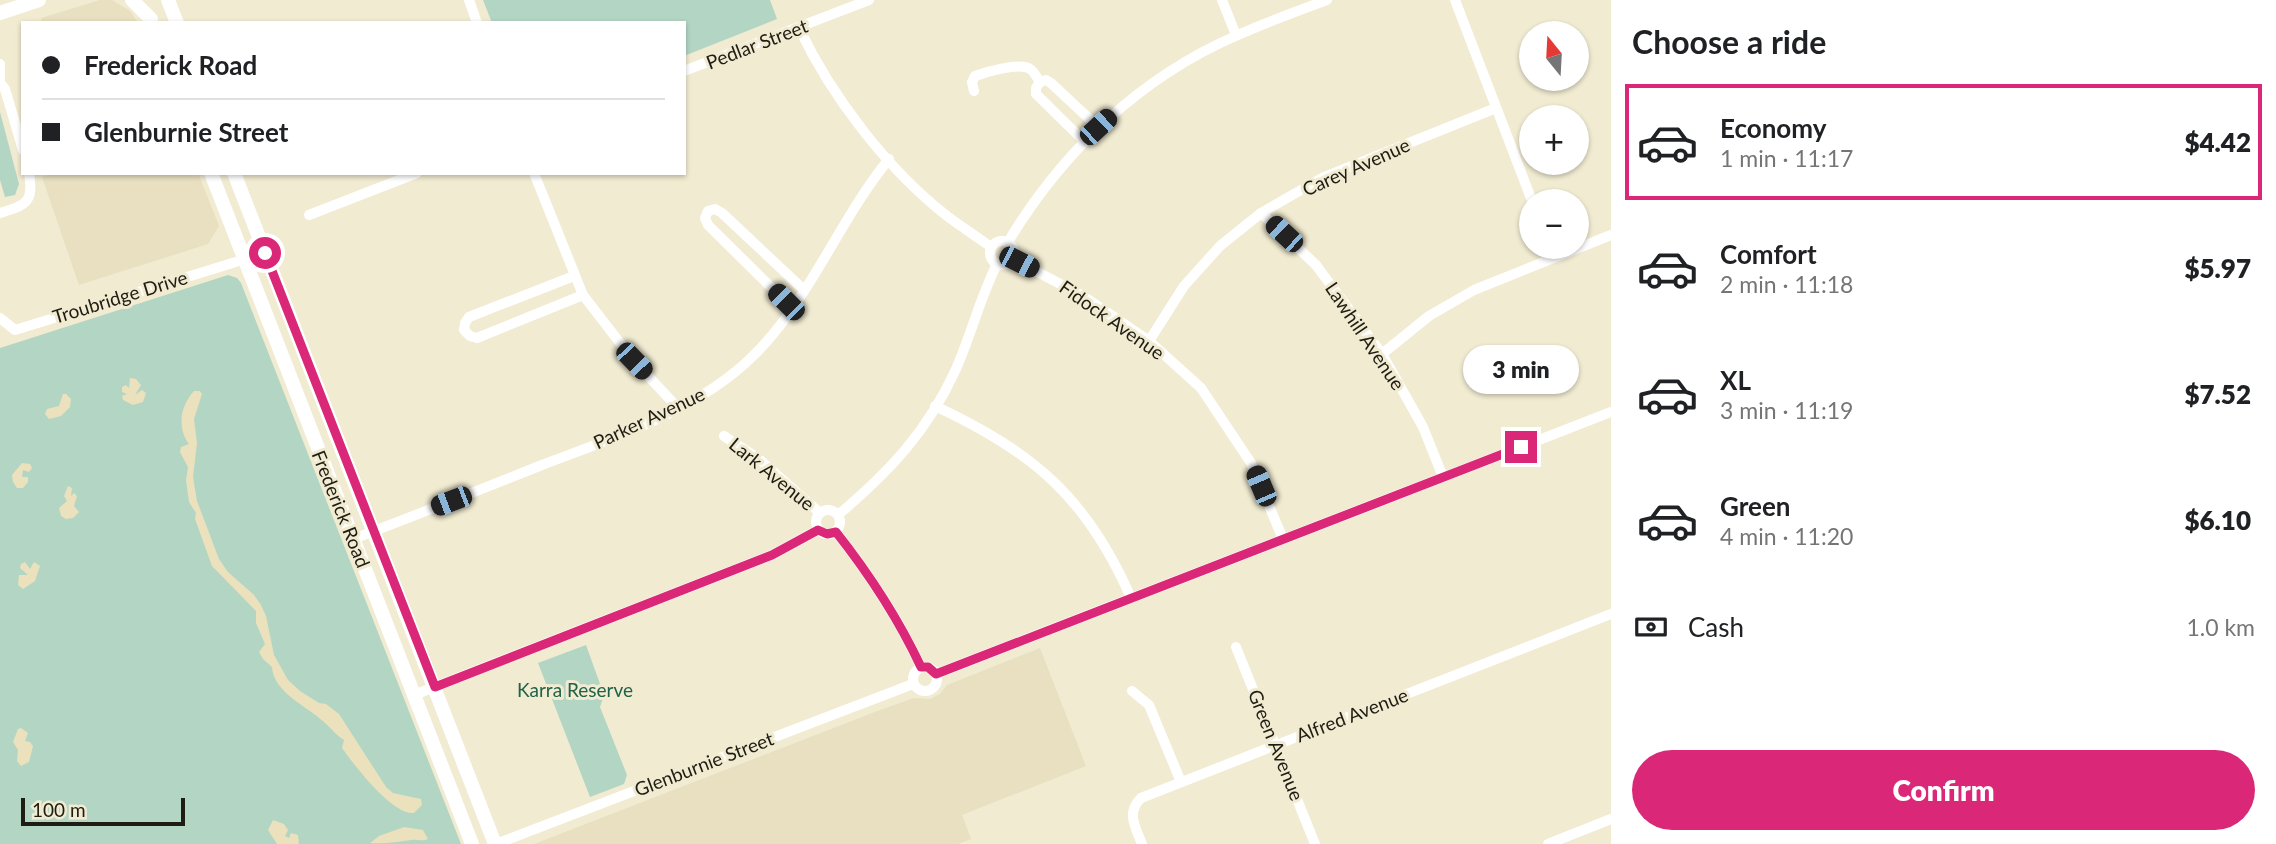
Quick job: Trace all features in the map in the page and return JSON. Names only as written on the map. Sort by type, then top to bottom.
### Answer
[{"type":"main road","points":[[0,13],[39,0]]},
{"type":"main road","points":[[132,0],[152,21]]},
{"type":"main road","points":[[144,0],[152,21]]},
{"type":"main road","points":[[169,0],[176,21]]},
{"type":"main road","name":"Frederick Road","points":[[212,175],[472,844]]},
{"type":"main road","name":"Frederick Road","points":[[235,175],[495,844]]},
{"type":"street","points":[[469,0],[476,21]]},
{"type":"street","name":"Pedlar Street","points":[[686,70],[869,0]]},
{"type":"street","points":[[1222,0],[1236,35]]},
{"type":"street","points":[[1008,242],[1043,188],[1084,141],[1167,73],[1236,35],[1327,0]]},
{"type":"street","points":[[1455,0],[1527,189]]},
{"type":"street","points":[[799,28],[818,67],[843,104],[905,178],[946,215],[991,247]]},
{"type":"street","points":[[0,64],[0,83],[5,89],[21,143]]},
{"type":"street","points":[[974,91],[972,82],[975,76],[1010,67],[1023,66],[1031,69],[1040,82]]},
{"type":"street","points":[[1084,141],[1037,94],[1036,88],[1040,82],[1046,80],[1051,83],[1098,127]]},
{"type":"street","name":"Carey Avenue","points":[[1149,341],[1184,286],[1220,246],[1261,213],[1322,178],[1496,108]]},
{"type":"street","name":"Parker Avenue","points":[[354,539],[627,432],[679,409],[728,378],[772,335],[804,290],[872,180],[889,159]]},
{"type":"street","points":[[0,213],[21,207],[28,200],[31,187],[29,175]]},
{"type":"street","points":[[384,175],[388,185]]},
{"type":"street","points":[[309,215],[412,175]]},
{"type":"street","points":[[535,175],[583,295],[634,361],[679,409]]},
{"type":"street","points":[[791,307],[708,225],[705,218],[708,211],[715,209],[722,213],[804,290]]},
{"type":"street","name":"Lawhill Avenue","points":[[1261,213],[1316,265],[1382,354],[1423,427],[1444,477]]},
{"type":"street","points":[[1589,242],[1611,235]]},
{"type":"street","points":[[998,241],[1008,242],[1013,248],[1013,259],[1005,264],[997,264],[990,257],[991,247],[998,241]]},
{"type":"street","points":[[243,260],[265,253]]},
{"type":"street","name":"Fidock Avenue","points":[[1013,259],[1083,296],[1149,341],[1200,388],[1251,463],[1283,540]]},
{"type":"street","points":[[1382,354],[1429,316],[1474,290],[1539,259]]},
{"type":"street","name":"Troubridge Drive","points":[[0,318],[15,330],[243,260]]},
{"type":"street","points":[[838,515],[876,483],[903,455],[935,406],[955,370],[997,264]]},
{"type":"street","points":[[575,276],[469,317],[464,330],[477,338],[583,295]]},
{"type":"street","points":[[935,406],[1003,441],[1047,474],[1089,521],[1116,564],[1131,598]]},
{"type":"street","points":[[936,674],[1611,412]]},
{"type":"street","name":"Lark Avenue","points":[[724,436],[759,459],[820,513]]},
{"type":"street","points":[[818,530],[816,523],[820,513],[828,510],[838,515],[840,522],[836,532]]},
{"type":"street","points":[[818,530],[827,534],[836,532]]},
{"type":"street","points":[[414,695],[772,555],[818,530]]},
{"type":"street","points":[[836,532],[877,586],[903,629],[921,667]]},
{"type":"street","name":"Alfred Avenue","points":[[1142,844],[1131,817],[1133,806],[1141,798],[1611,614]]},
{"type":"street","name":"Green Avenue","points":[[1236,647],[1315,844]]},
{"type":"street","points":[[921,667],[928,667],[936,674],[936,686],[929,691],[922,691],[913,684],[915,672],[921,667]]},
{"type":"street","name":"Glenburnie Street","points":[[495,844],[913,684]]},
{"type":"street","points":[[1132,691],[1149,705],[1181,782]]},
{"type":"street","points":[[1548,844],[1611,819]]},
{"type":"shaded area","points":[[100,0],[112,0],[130,11],[137,21],[42,21],[41,18]]},
{"type":"shaded area","points":[[199,175],[219,226],[208,244],[79,285],[42,177]]},
{"type":"shaded area","points":[[1040,648],[1086,766],[962,815],[971,839],[958,844],[534,844],[880,710],[914,698],[930,699],[940,694],[947,685]]},
{"type":"green space","points":[[483,0],[770,0],[777,19],[686,55],[686,21],[491,21]]},
{"type":"green space","points":[[0,112],[19,184],[15,195],[5,197],[0,180]]},
{"type":"green space","points":[[228,275],[237,278],[241,283],[461,844],[0,844],[0,348]]},
{"type":"green space","name":"Karra Reserve","points":[[586,645],[604,695],[600,707],[627,775],[624,784],[590,797],[538,663]]},
{"type":"sand","points":[[130,378],[136,379],[141,385],[135,395],[142,390],[146,393],[143,402],[133,405],[123,400],[122,396],[127,394],[122,392],[122,387],[126,385],[129,388]]},
{"type":"sand","points":[[194,391],[200,391],[202,394],[194,419],[197,443],[193,477],[197,501],[219,559],[228,572],[254,595],[261,605],[274,655],[288,680],[300,691],[339,714],[386,787],[393,793],[421,799],[422,805],[414,813],[405,812],[385,798],[342,748],[344,740],[278,684],[272,667],[259,652],[265,644],[256,623],[256,611],[212,566],[195,519],[196,513],[189,502],[186,480],[188,467],[180,452],[181,447],[189,444],[183,431],[182,417],[186,403]]},
{"type":"sand","points":[[63,394],[71,399],[70,407],[61,416],[49,419],[45,414],[47,409],[59,406]]},
{"type":"sand","points":[[22,463],[30,464],[32,468],[29,472],[23,470],[22,477],[28,477],[28,482],[23,488],[17,488],[12,475]]},
{"type":"sand","points":[[68,486],[72,488],[71,496],[74,493],[77,496],[74,506],[79,512],[73,518],[66,519],[61,516],[59,508],[67,501],[64,496]]},
{"type":"sand","points":[[25,562],[30,569],[34,562],[40,566],[35,581],[23,589],[18,585],[19,575],[28,575],[20,568]]},
{"type":"sand","points":[[18,729],[28,733],[25,741],[33,746],[29,762],[21,766],[17,761],[18,750],[13,742]]},
{"type":"sand","points":[[273,820],[284,824],[288,830],[285,836],[289,838],[291,833],[298,835],[299,844],[277,844],[268,830]]},
{"type":"sand","points":[[404,827],[423,830],[428,839],[370,843],[379,836]]},
{"type":"route","points":[[265,253],[435,687],[772,555],[818,530],[827,534],[836,532],[877,586],[903,629],[921,667],[928,667],[936,674],[1521,447]]}]
